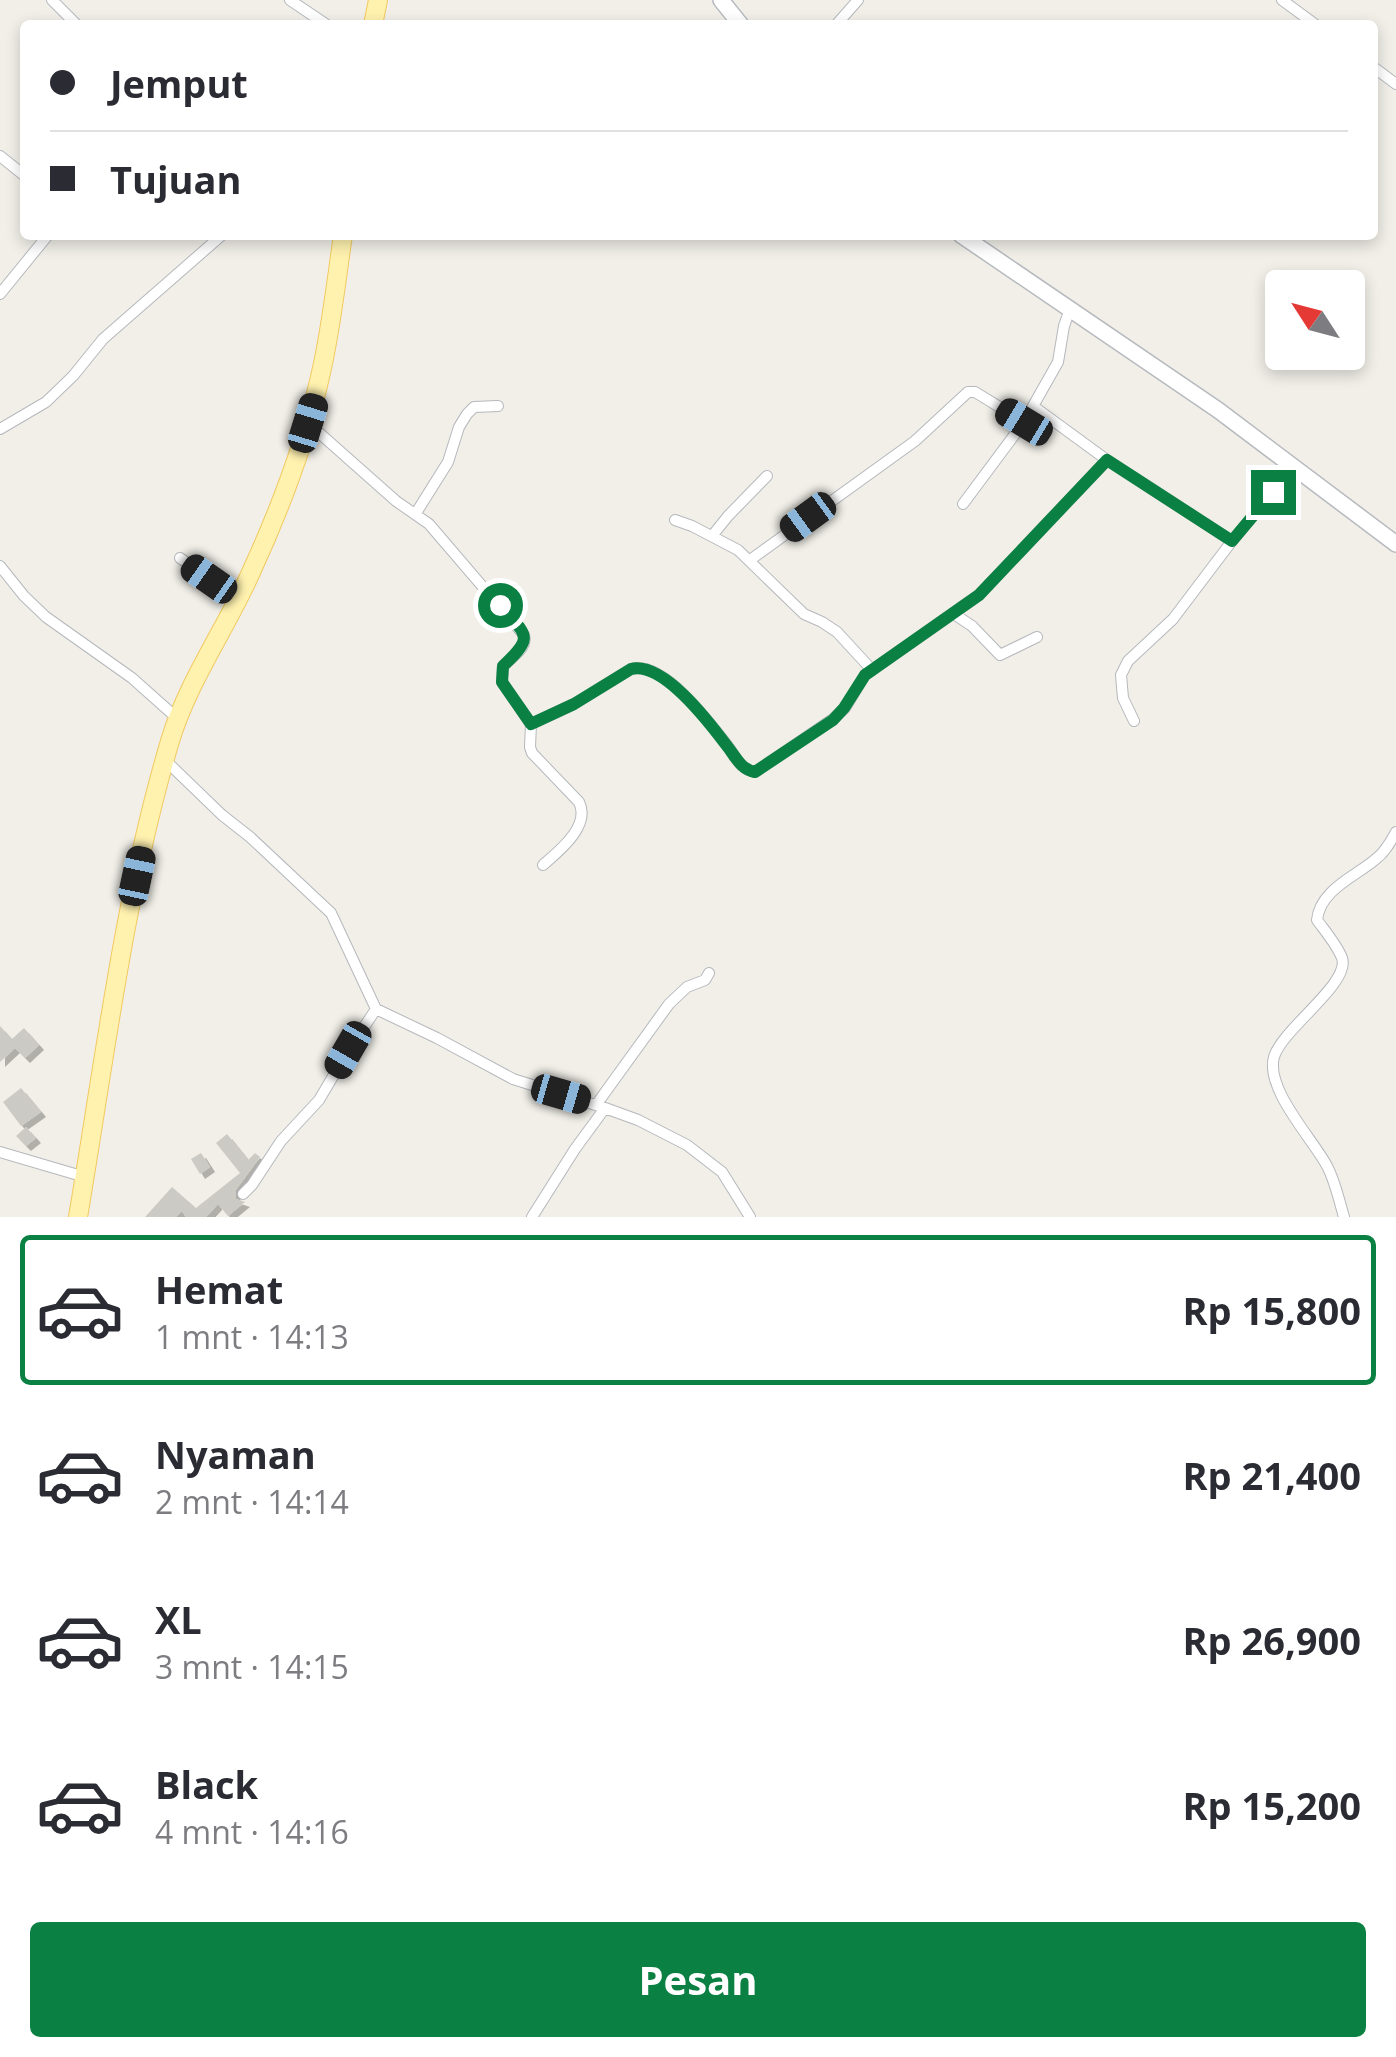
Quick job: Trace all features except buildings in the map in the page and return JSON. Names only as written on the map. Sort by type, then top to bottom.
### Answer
[{"type":"main road","points":[[78,1217],[106,1035],[144,841],[165,760],[178,719],[258,557],[308,423],[321,372],[341,240]]},
{"type":"main road","points":[[968,240],[1218,410],[1396,544]]},
{"type":"street","points":[[52,0],[72,20]]},
{"type":"street","points":[[290,0],[319,20]]},
{"type":"street","points":[[840,20],[858,0]]},
{"type":"street","points":[[1282,0],[1309,20]]},
{"type":"street","points":[[0,156],[20,172]]},
{"type":"street","points":[[0,294],[44,240]]},
{"type":"street","points":[[0,429],[46,402],[103,339],[216,240]]},
{"type":"street","points":[[963,504],[1024,422],[1058,362],[1070,309]]},
{"type":"street","points":[[750,560],[914,440],[968,392],[975,392],[1024,422]]},
{"type":"street","points":[[416,513],[448,462],[467,414],[474,408],[498,406]]},
{"type":"street","points":[[1033,406],[1107,460],[1232,541]]},
{"type":"street","points":[[308,423],[429,524],[524,635],[524,646],[503,666],[506,690],[531,724],[532,753],[583,810],[582,819],[568,841],[543,865]]},
{"type":"street","points":[[531,724],[574,704],[631,669],[651,669],[684,695],[747,771],[755,772],[833,720],[865,675],[979,595],[1107,460]]},
{"type":"street","points":[[1134,721],[1123,698],[1121,675],[1128,662],[1174,619],[1293,468]]},
{"type":"street","points":[[712,536],[767,476]]},
{"type":"street","points":[[675,520],[738,550],[804,614],[836,632],[872,670]]},
{"type":"street","points":[[180,558],[238,599]]},
{"type":"street","points":[[0,566],[46,616],[132,678],[178,719]]},
{"type":"street","points":[[954,614],[972,626],[1000,655],[1037,637]]},
{"type":"street","points":[[165,760],[331,912],[376,1009],[513,1079],[600,1106],[661,1131],[701,1154],[729,1181],[750,1217]]},
{"type":"street","points":[[1344,1217],[1328,1167],[1279,1090],[1274,1058],[1284,1038],[1337,981],[1344,967],[1342,957],[1317,920],[1318,909],[1341,884],[1379,857],[1396,832]]},
{"type":"street","points":[[532,1217],[600,1106],[670,1004],[687,987],[705,980],[709,974]]},
{"type":"street","points":[[242,1194],[281,1140],[320,1100],[376,1009]]},
{"type":"street","points":[[0,1152],[85,1177]]},
{"type":"route","points":[[500,605],[526,641],[503,666],[502,682],[531,724],[574,704],[631,669],[651,669],[684,695],[747,771],[755,772],[833,720],[865,675],[979,595],[1107,460],[1232,541],[1273,492]]}]
